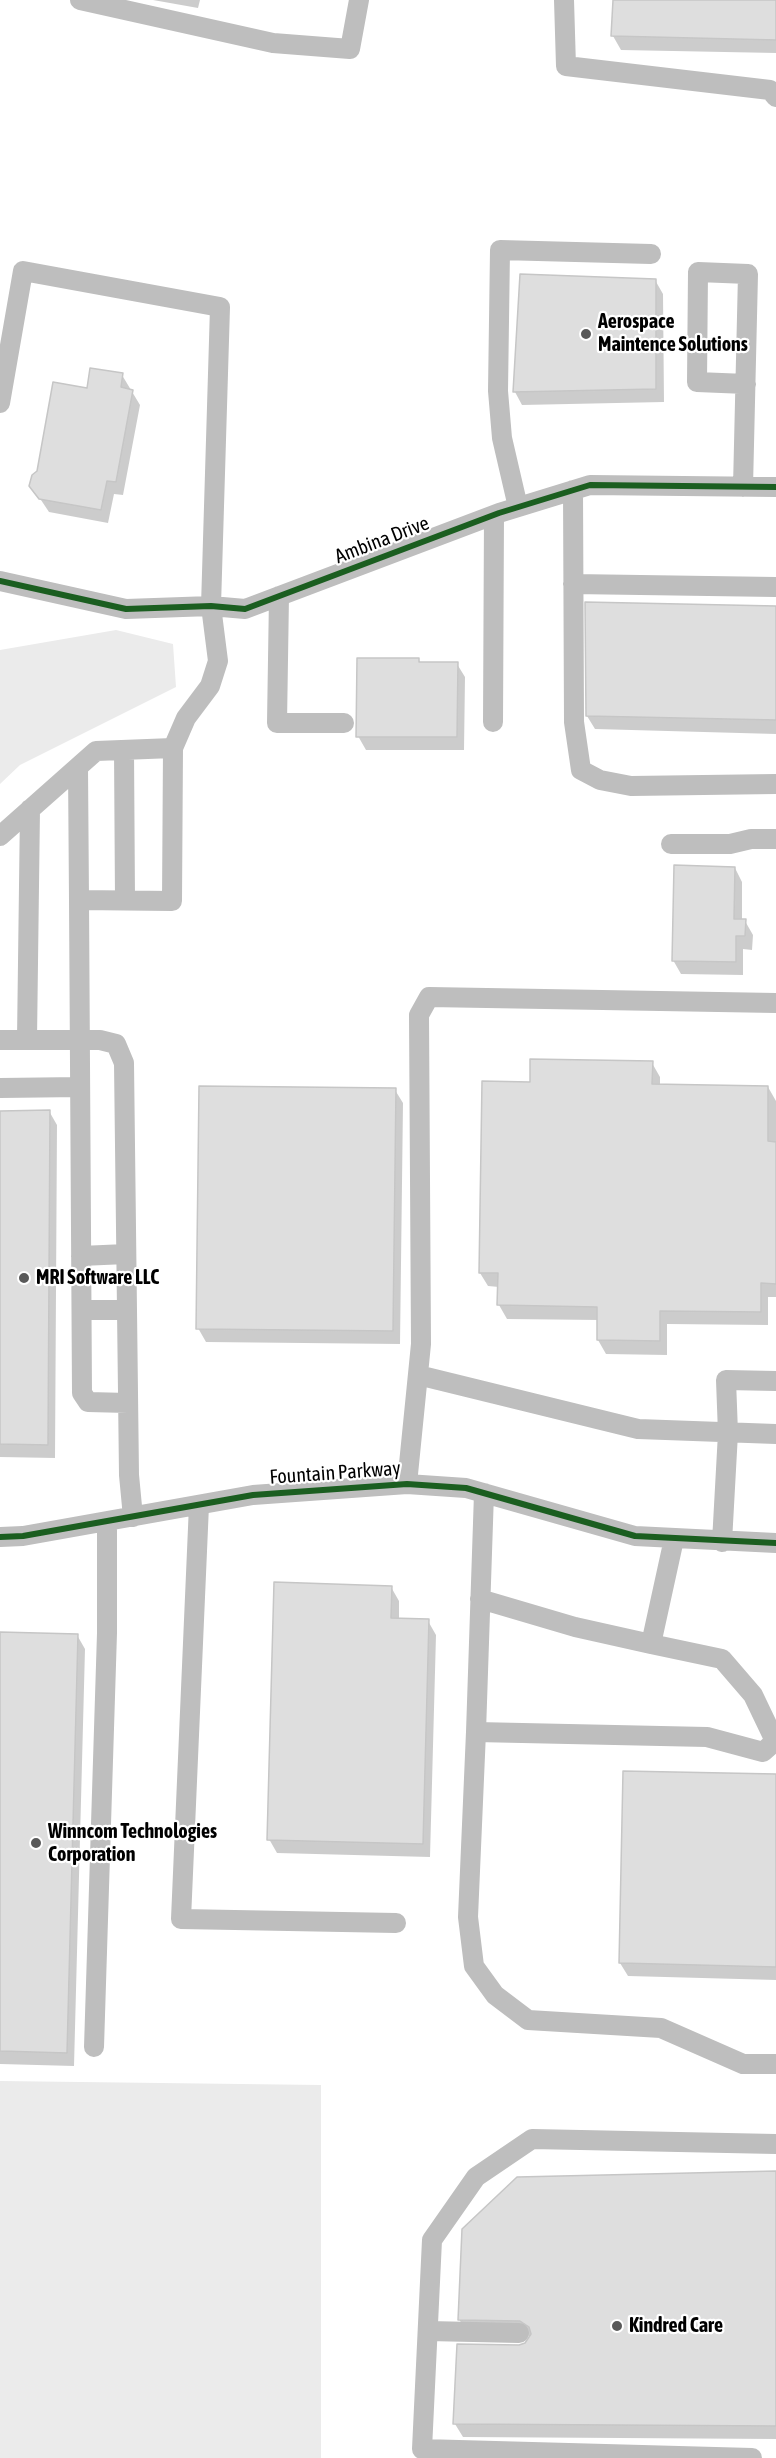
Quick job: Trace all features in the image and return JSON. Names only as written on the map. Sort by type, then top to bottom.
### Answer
[{"type":"street","points":[[80,0],[273,43],[350,49],[359,0]]},
{"type":"street","points":[[564,0],[567,66],[770,90],[776,97]]},
{"type":"street","points":[[518,507],[502,438],[498,391],[500,250],[651,254]]},
{"type":"street","points":[[0,404],[23,271],[220,307],[211,606],[218,662],[210,686],[186,718],[173,748],[172,901],[79,900]]},
{"type":"street","points":[[743,487],[746,384],[748,274],[698,272],[696,382],[746,384]]},
{"type":"street","name":"Ambina Drive","points":[[0,581],[126,609],[211,606],[244,609],[494,515],[590,485],[776,487]]},
{"type":"street","points":[[573,490],[574,722],[581,770],[600,780],[631,786],[776,784]]},
{"type":"street","points":[[493,722],[494,515]]},
{"type":"street","points":[[573,584],[776,586]]},
{"type":"street","points":[[279,596],[277,723],[344,723]]},
{"type":"street","points":[[0,836],[96,751],[173,748]]},
{"type":"street","points":[[124,750],[125,900]]},
{"type":"street","points":[[78,767],[82,1393],[88,1402],[128,1402]]},
{"type":"street","points":[[27,1040],[30,809]]},
{"type":"street","points":[[671,844],[730,844],[751,839],[776,839]]},
{"type":"street","points":[[407,1484],[421,1344],[419,1015],[429,997],[776,1003]]},
{"type":"street","points":[[0,1040],[79,1039],[116,1044],[124,1063],[128,1402],[133,1517]]},
{"type":"street","points":[[0,1088],[80,1087]]},
{"type":"street","points":[[81,1256],[126,1254]]},
{"type":"street","points":[[81,1310],[127,1310]]},
{"type":"street","points":[[418,1375],[638,1429],[776,1434]]},
{"type":"street","points":[[723,1542],[728,1433],[726,1380],[776,1381]]},
{"type":"street","name":"Fountain Parkway","points":[[0,1537],[23,1536],[253,1496],[407,1484],[466,1488],[635,1536],[776,1543]]},
{"type":"street","points":[[483,1493],[468,1917],[474,1966],[495,1995],[528,2020],[661,2028],[743,2064],[776,2064]]},
{"type":"street","points":[[199,1505],[181,1919],[396,1923]]},
{"type":"street","points":[[94,2047],[107,1633],[107,1521]]},
{"type":"street","points":[[651,1644],[674,1539]]},
{"type":"street","points":[[476,1732],[707,1737],[763,1752],[775,1741],[753,1695],[723,1659],[575,1627],[480,1599]]},
{"type":"street","points":[[752,2458],[586,2456],[422,2449],[432,2240],[476,2177],[532,2139],[776,2144]]},
{"type":"street","points":[[428,2331],[519,2333]]},
{"type":"shaded area","points":[[116,630],[173,644],[176,687],[20,765],[0,784],[0,650]]},
{"type":"shaded area","points":[[0,2081],[321,2085],[321,2458],[0,2458]]},
{"type":"building","points":[[613,0],[776,0],[776,40],[611,36]]},
{"type":"building","name":"Aerospace Maintence Solutions","points":[[520,274],[656,279],[656,389],[513,392]]},
{"type":"building","points":[[90,368],[123,373],[121,387],[133,390],[116,482],[107,481],[101,510],[39,499],[29,486],[32,475],[37,471],[53,382],[87,388]]},
{"type":"building","points":[[585,602],[776,606],[776,720],[586,716]]},
{"type":"building","points":[[357,658],[419,658],[419,662],[458,662],[457,737],[356,737]]},
{"type":"building","points":[[674,865],[735,867],[734,919],[746,919],[745,936],[736,936],[736,962],[672,961]]},
{"type":"building","points":[[530,1059],[653,1061],[652,1084],[768,1086],[768,1141],[776,1142],[776,1284],[761,1283],[761,1312],[660,1311],[660,1341],[597,1340],[597,1307],[497,1305],[498,1273],[479,1273],[482,1081],[530,1082]]},
{"type":"building","points":[[199,1086],[396,1088],[393,1331],[196,1329]]},
{"type":"building","name":"MRI Software LLC","points":[[50,1110],[48,1445],[0,1444],[0,1111]]},
{"type":"building","points":[[274,1582],[392,1586],[391,1618],[429,1619],[423,1844],[267,1840]]},
{"type":"building","name":"Winncom Technologies Corporation","points":[[0,1632],[78,1634],[67,2053],[0,2051]]},
{"type":"building","points":[[623,1771],[776,1774],[776,1967],[619,1963]]},
{"type":"building","name":"Kindred Care","points":[[776,2171],[776,2426],[453,2424],[457,2344],[519,2345],[525,2343],[531,2334],[529,2327],[520,2321],[458,2320],[462,2229],[517,2177]]},
{"type":"cycle path","points":[[0,581],[126,609],[211,606],[245,609],[499,513],[590,485],[776,487]]},
{"type":"cycle path","points":[[0,1537],[23,1536],[253,1495],[407,1484],[466,1488],[635,1536],[776,1543]]},
{"type":"place","name":"Aerospace Maintence Solutions","points":[[586,334]]},
{"type":"place","name":"MRI Software LLC","points":[[24,1278]]},
{"type":"place","name":"Winncom Technologies Corporation","points":[[36,1843]]},
{"type":"place","name":"Kindred Care","points":[[617,2326]]}]
